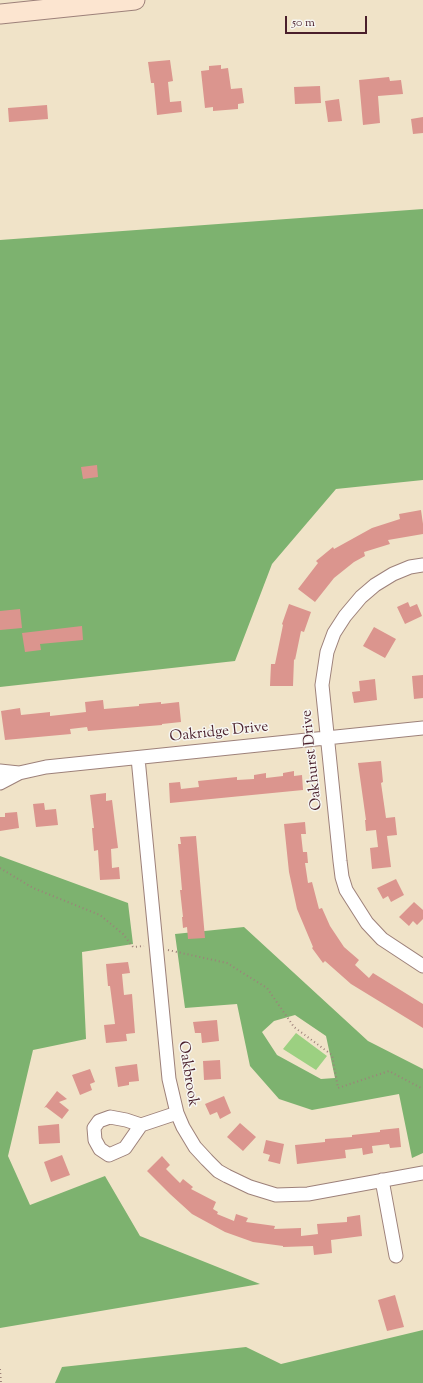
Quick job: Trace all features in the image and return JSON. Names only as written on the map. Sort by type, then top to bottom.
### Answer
[{"type":"main road","points":[[0,14],[135,0]]},
{"type":"street","name":"Oakhurst Drive","points":[[423,565],[410,567],[393,574],[375,585],[361,597],[345,616],[334,633],[327,652],[322,685],[340,861],[342,877],[346,890],[367,923],[382,939],[423,966]]},
{"type":"street","name":"Oakridge Drive","points":[[0,783],[19,773],[46,767],[423,728]]},
{"type":"street","name":"Oakbrook","points":[[138,758],[169,1079],[177,1113],[195,1147],[218,1171],[250,1187],[276,1195],[308,1194],[423,1173]]},
{"type":"street","name":"Oakridge Drive","points":[[0,771],[19,773]]},
{"type":"street","points":[[141,1125],[177,1113]]},
{"type":"street","points":[[382,1180],[396,1256]]},
{"type":"path","points":[[0,868],[33,888],[100,915],[122,934],[133,947],[148,946],[165,950],[172,949],[227,963],[267,988],[294,1027],[332,1055],[338,1088],[389,1071],[423,1089]]},
{"type":"path","points":[[0,1369],[1,1383]]},
{"type":"green space","points":[[423,209],[423,480],[336,489],[272,564],[235,661],[0,687],[0,240]]},
{"type":"green space","points":[[0,856],[128,903],[133,944],[82,952],[86,1039],[33,1050],[8,1156],[30,1205],[105,1176],[140,1236],[260,1284],[0,1328]]},
{"type":"green space","points":[[244,927],[368,1041],[423,1069],[423,1153],[412,1158],[399,1094],[312,1110],[279,1099],[250,1066],[237,1004],[185,1008],[175,934]],"holes":[[[295,1015],[326,1036],[335,1078],[321,1079],[277,1055],[262,1032],[274,1021]]]},
{"type":"green space","points":[[296,1033],[327,1056],[316,1070],[283,1049]]},
{"type":"green space","points":[[423,1330],[423,1383],[55,1383],[62,1367],[246,1347],[281,1364]]},
{"type":"building","points":[[170,60],[173,81],[168,82],[170,102],[181,101],[182,112],[157,115],[154,83],[151,83],[148,62]]},
{"type":"building","points":[[221,65],[221,69],[228,68],[231,89],[242,88],[244,103],[238,104],[238,109],[213,111],[213,107],[205,108],[201,71],[209,70],[209,66]]},
{"type":"building","points":[[389,77],[390,81],[401,80],[403,94],[378,96],[380,123],[363,125],[359,80]]},
{"type":"building","points":[[320,86],[321,103],[295,104],[294,87]]},
{"type":"building","points":[[339,99],[342,121],[328,122],[325,101]]},
{"type":"building","points":[[47,105],[48,119],[9,122],[8,108]]},
{"type":"building","points":[[423,117],[423,133],[413,134],[411,119]]},
{"type":"building","points":[[97,465],[98,477],[83,479],[81,467]]},
{"type":"building","points":[[421,510],[423,534],[388,540],[390,544],[364,552],[365,556],[354,562],[334,578],[315,602],[298,589],[318,563],[316,561],[333,547],[334,549],[372,528],[400,519],[399,514]]},
{"type":"building","points":[[408,602],[410,607],[417,604],[422,616],[405,624],[397,607]]},
{"type":"building","points":[[289,604],[311,612],[304,632],[301,631],[295,660],[294,659],[293,686],[270,686],[271,664],[275,664],[282,624]]},
{"type":"building","points":[[20,609],[22,628],[0,630],[0,611]]},
{"type":"building","points":[[82,626],[83,640],[40,644],[41,650],[25,652],[22,633]]},
{"type":"building","points":[[374,627],[396,639],[385,658],[363,646]]},
{"type":"building","points":[[423,675],[423,698],[414,699],[412,676]]},
{"type":"building","points":[[375,679],[377,700],[354,703],[352,692],[360,691],[359,681]]},
{"type":"building","points":[[103,700],[104,709],[139,706],[139,704],[179,702],[181,722],[88,731],[87,727],[70,729],[71,734],[5,740],[1,711],[20,708],[21,715],[50,712],[50,716],[86,712],[85,702]]},
{"type":"building","points":[[381,761],[383,782],[381,783],[386,818],[395,817],[397,835],[387,836],[391,867],[372,869],[370,848],[378,847],[376,830],[366,831],[366,820],[358,763]]},
{"type":"building","points":[[294,771],[294,776],[302,775],[303,790],[170,803],[169,783],[180,782],[181,789],[199,787],[198,781],[237,777],[237,780],[254,779],[254,775],[266,773],[266,778],[283,776],[283,773]]},
{"type":"building","points":[[106,793],[106,801],[112,800],[118,848],[111,849],[112,868],[119,867],[120,879],[100,880],[98,850],[94,851],[92,828],[94,828],[90,795]]},
{"type":"building","points":[[44,803],[45,810],[56,809],[58,825],[36,827],[33,804]]},
{"type":"building","points":[[17,812],[19,828],[0,831],[0,817],[5,817],[5,813]]},
{"type":"building","points":[[305,822],[306,834],[301,834],[303,852],[307,852],[308,863],[305,863],[308,883],[312,882],[319,909],[322,908],[330,926],[344,947],[359,960],[355,965],[369,978],[373,973],[423,1004],[423,1028],[351,984],[325,961],[323,963],[312,948],[313,947],[297,909],[289,872],[284,824]]},
{"type":"building","points":[[196,836],[205,938],[188,939],[187,927],[183,928],[180,890],[182,890],[178,844],[181,844],[180,837]]},
{"type":"building","points":[[396,879],[404,895],[391,902],[388,896],[383,899],[377,888]]},
{"type":"building","points":[[414,902],[423,910],[423,919],[417,925],[413,921],[409,926],[399,917]]},
{"type":"building","points":[[128,962],[130,973],[122,974],[124,995],[132,994],[135,1033],[126,1034],[127,1041],[106,1043],[104,1025],[115,1024],[110,986],[108,986],[106,964]]},
{"type":"building","points":[[217,1020],[219,1041],[202,1043],[201,1033],[195,1033],[193,1022]]},
{"type":"building","points":[[220,1060],[221,1079],[204,1080],[203,1061]]},
{"type":"building","points":[[137,1064],[139,1081],[129,1082],[129,1085],[118,1087],[115,1067]]},
{"type":"building","points":[[90,1069],[95,1082],[90,1084],[92,1090],[80,1095],[72,1075]]},
{"type":"building","points":[[57,1091],[67,1099],[59,1102],[69,1110],[62,1119],[46,1107],[44,1108]]},
{"type":"building","points":[[224,1096],[231,1113],[220,1119],[217,1112],[210,1115],[205,1104]]},
{"type":"building","points":[[240,1123],[256,1137],[243,1151],[227,1137]]},
{"type":"building","points":[[59,1124],[60,1143],[39,1144],[38,1126]]},
{"type":"building","points":[[399,1128],[401,1147],[390,1148],[389,1144],[372,1146],[373,1153],[363,1155],[362,1148],[345,1150],[346,1158],[297,1164],[295,1145],[325,1142],[325,1139],[352,1137],[352,1135]]},
{"type":"building","points":[[266,1140],[284,1144],[280,1164],[268,1161],[270,1155],[263,1153]]},
{"type":"building","points":[[62,1155],[70,1175],[51,1182],[44,1162]]},
{"type":"building","points":[[162,1156],[170,1165],[166,1169],[180,1183],[183,1179],[193,1187],[191,1189],[216,1202],[213,1209],[218,1212],[217,1214],[234,1221],[236,1214],[248,1218],[246,1222],[275,1226],[274,1229],[301,1228],[301,1236],[318,1234],[317,1224],[347,1222],[347,1217],[360,1215],[362,1236],[331,1240],[332,1253],[314,1255],[313,1246],[283,1247],[253,1242],[225,1232],[192,1214],[147,1171]]},
{"type":"building","points":[[395,1295],[404,1327],[387,1331],[378,1300]]}]
